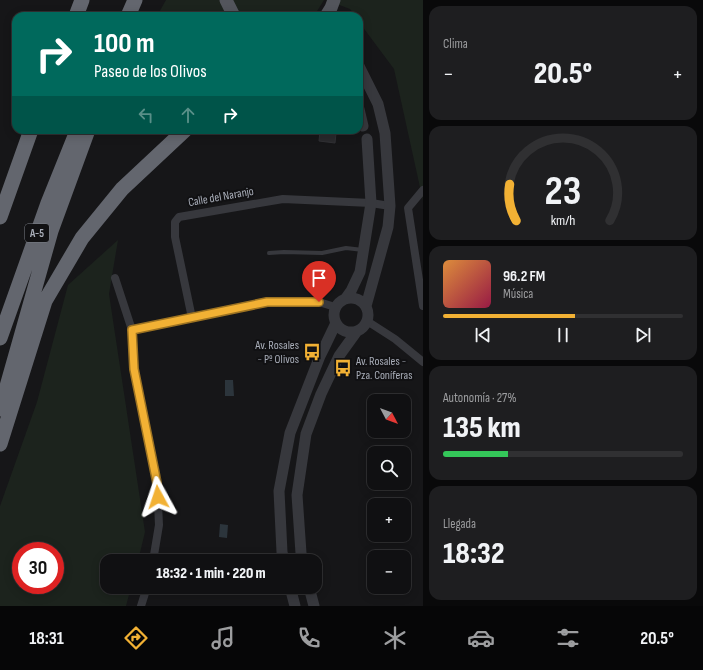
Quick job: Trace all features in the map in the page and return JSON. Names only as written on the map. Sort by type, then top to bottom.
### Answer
[{"type":"highway","points":[[78,12],[82,0]]},
{"type":"highway","points":[[130,12],[135,0]]},
{"type":"highway","points":[[140,12],[145,0]]},
{"type":"highway","points":[[0,217],[30,134]]},
{"type":"highway","name":"A-5","points":[[0,338],[48,203],[76,134]]},
{"type":"highway","points":[[0,420],[4,397],[50,231],[86,134]]},
{"type":"highway","points":[[0,444],[45,301],[82,238],[122,189],[181,134]]},
{"type":"main road","points":[[226,0],[232,12]]},
{"type":"street","points":[[301,554],[297,495],[306,434],[321,394],[339,356],[357,331],[362,328],[367,321],[368,315],[366,306],[388,227],[390,206],[385,133],[378,104],[363,74]]},
{"type":"street","points":[[357,331],[349,332],[343,330],[336,323],[334,313],[335,307],[352,291],[360,272],[371,203],[367,139],[363,126]]},
{"type":"street","points":[[423,190],[408,208],[423,306]]},
{"type":"street","name":"Calle del Naranjo","points":[[192,318],[175,237],[175,222],[179,217],[282,199],[371,203]]},
{"type":"street","points":[[371,203],[390,206]]},
{"type":"street","points":[[115,278],[132,330],[134,369],[157,483],[159,525],[154,554]]},
{"type":"street","points":[[346,298],[358,299],[366,306]]},
{"type":"street","points":[[132,330],[267,302],[319,302],[335,307]]},
{"type":"street","points":[[367,321],[395,339],[423,362]]},
{"type":"street","points":[[282,554],[279,491],[290,433],[320,356],[336,323]]},
{"type":"street","points":[[141,606],[145,594]]},
{"type":"street","points":[[292,594],[295,606]]},
{"type":"street","points":[[311,594],[314,606]]},
{"type":"lane","points":[[269,254],[284,252],[322,253],[346,248],[363,250]]},
{"type":"shaded area","points":[[166,0],[324,0],[316,12],[159,12]]},
{"type":"shaded area","points":[[326,0],[423,0],[423,201],[394,69],[363,27],[363,12],[352,12],[350,9]]},
{"type":"shaded area","points":[[118,240],[109,294],[145,532],[140,554],[100,554],[100,594],[129,594],[126,606],[0,606],[0,506],[37,402],[68,285]]},
{"type":"shaded area","points":[[225,380],[233,380],[234,396],[225,396]]},
{"type":"shaded area","points":[[220,524],[228,525],[227,538],[219,537]]},
{"type":"building","points":[[320,134],[336,134],[335,143],[319,141]]},
{"type":"place","name":"Av. Rosales - Pº Olivos","points":[[312,352]]},
{"type":"place","name":"Av. Rosales - Pza. Coníferas","points":[[343,368]]},
{"type":"route","points":[[158,497],[157,483],[134,369],[132,330],[267,302],[319,302]]}]
